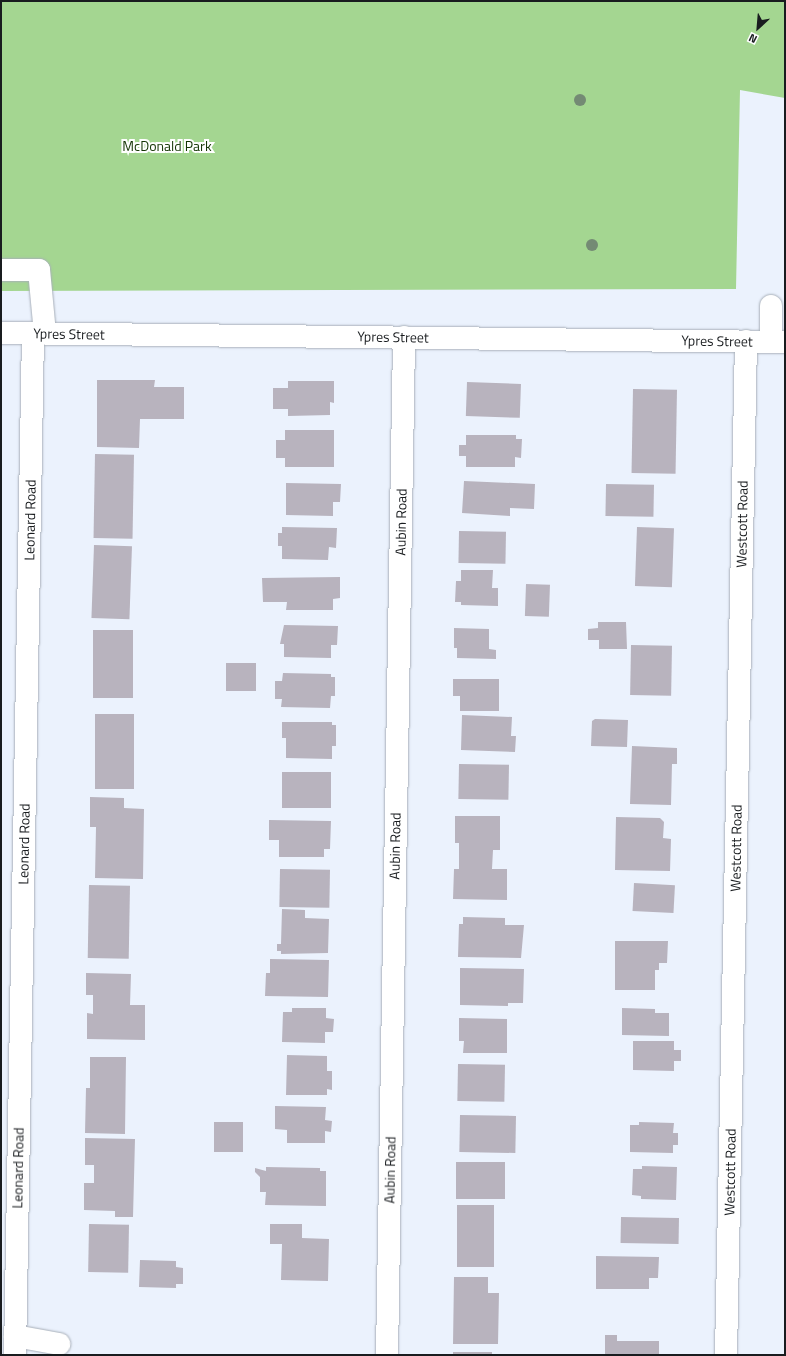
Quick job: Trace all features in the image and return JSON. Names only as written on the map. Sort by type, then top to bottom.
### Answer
[{"type":"street","name":"Leonard Road","points":[[1,270],[39,270],[39,334],[8,1303],[15,1346]]},
{"type":"street","points":[[771,306],[778,342]]},
{"type":"street","name":"Ypres Street","points":[[1,333],[778,342]]},
{"type":"street","name":"Aubin Road","points":[[387,1355],[404,337]]},
{"type":"street","name":"Westcott Road","points":[[726,1355],[746,341]]},
{"type":"street","points":[[15,1346],[59,1344]]},
{"type":"green space","name":"McDonald Park","points":[[1,1],[785,1],[785,98],[740,90],[736,289],[1,291]]},
{"type":"building","points":[[97,380],[155,380],[154,387],[184,387],[184,419],[140,419],[139,448],[97,447]]},
{"type":"building","points":[[288,381],[334,381],[334,403],[330,402],[330,415],[288,416],[288,409],[273,409],[273,388],[288,388]]},
{"type":"building","points":[[467,382],[521,384],[520,418],[466,416]]},
{"type":"building","points":[[633,389],[677,390],[676,474],[632,473]]},
{"type":"building","points":[[285,430],[334,430],[334,467],[285,467],[285,458],[276,458],[276,440],[285,440]]},
{"type":"building","points":[[466,435],[516,435],[516,439],[522,439],[521,458],[515,457],[515,467],[466,467],[466,456],[459,456],[459,445],[466,445]]},
{"type":"building","points":[[95,454],[134,455],[133,539],[94,538]]},
{"type":"building","points":[[464,481],[535,484],[534,509],[510,508],[510,516],[462,513]]},
{"type":"building","points":[[286,483],[341,484],[340,502],[333,502],[333,516],[286,515]]},
{"type":"building","points":[[606,484],[654,485],[653,517],[605,516]]},
{"type":"building","points":[[282,527],[337,528],[336,548],[329,547],[328,560],[282,559],[282,546],[278,546],[278,533],[282,533]]},
{"type":"building","points":[[637,527],[674,528],[672,587],[635,586]]},
{"type":"building","points":[[459,531],[506,532],[505,564],[458,563]]},
{"type":"building","points":[[94,545],[132,546],[129,619],[91,618]]},
{"type":"building","points":[[461,570],[493,570],[492,588],[498,588],[498,606],[461,605],[461,602],[455,602],[456,581],[461,581]]},
{"type":"building","points":[[340,577],[340,598],[333,599],[333,610],[286,610],[287,602],[263,602],[262,578]]},
{"type":"building","points":[[526,584],[550,585],[549,617],[525,616]]},
{"type":"building","points":[[598,622],[626,622],[627,649],[599,649],[599,640],[588,640],[588,629],[598,628]]},
{"type":"building","points":[[284,625],[338,626],[337,645],[331,645],[331,658],[284,657],[284,644],[280,644]]},
{"type":"building","points":[[454,628],[489,629],[489,649],[496,650],[496,659],[457,658],[457,648],[454,648]]},
{"type":"building","points":[[93,630],[133,630],[133,698],[93,698]]},
{"type":"building","points":[[631,645],[672,646],[671,696],[630,695]]},
{"type":"building","points":[[226,663],[256,663],[256,691],[226,691]]},
{"type":"building","points":[[283,673],[331,674],[331,677],[335,677],[335,696],[331,696],[330,708],[281,707],[282,699],[275,699],[275,681],[282,681]]},
{"type":"building","points":[[453,679],[499,679],[499,711],[460,711],[460,696],[453,696]]},
{"type":"building","points":[[95,714],[134,714],[134,789],[95,789]]},
{"type":"building","points":[[462,715],[512,717],[511,736],[516,736],[515,752],[461,750]]},
{"type":"building","points":[[595,719],[628,720],[627,747],[591,746],[592,721]]},
{"type":"building","points":[[282,722],[332,722],[332,725],[336,725],[336,746],[332,746],[332,759],[286,758],[286,738],[282,738]]},
{"type":"building","points":[[632,746],[677,748],[677,764],[672,764],[671,805],[630,804]]},
{"type":"building","points":[[459,764],[509,765],[508,800],[458,799]]},
{"type":"building","points":[[282,772],[331,772],[331,808],[282,808]]},
{"type":"building","points":[[90,797],[124,798],[124,808],[144,809],[143,879],[95,878],[96,827],[90,827]]},
{"type":"building","points":[[455,816],[500,816],[500,850],[493,850],[492,869],[507,869],[507,900],[453,899],[454,869],[459,869],[459,843],[455,843]]},
{"type":"building","points":[[616,817],[660,818],[664,822],[663,838],[671,839],[670,871],[615,870]]},
{"type":"building","points":[[269,820],[331,821],[330,849],[324,849],[324,857],[279,857],[279,840],[269,840]]},
{"type":"building","points":[[280,869],[330,870],[329,908],[279,907]]},
{"type":"building","points":[[634,883],[675,885],[673,913],[633,911]]},
{"type":"building","points":[[89,885],[130,886],[129,959],[88,958]]},
{"type":"building","points":[[282,909],[305,910],[305,918],[329,919],[328,953],[281,954],[281,951],[277,951],[277,944],[281,944]]},
{"type":"building","points":[[463,917],[505,918],[505,925],[524,925],[521,958],[458,957],[459,924],[463,924]]},
{"type":"building","points":[[615,941],[668,941],[667,963],[659,963],[659,970],[655,970],[655,990],[615,990]]},
{"type":"building","points":[[270,959],[329,960],[328,997],[265,996],[266,973],[270,973]]},
{"type":"building","points":[[460,968],[524,969],[523,1003],[508,1003],[508,1006],[460,1005]]},
{"type":"building","points":[[86,973],[131,974],[130,1005],[145,1005],[145,1040],[87,1039],[87,1013],[93,1014],[93,995],[86,995]]},
{"type":"building","points":[[292,1008],[326,1008],[326,1018],[334,1019],[333,1032],[325,1032],[325,1043],[282,1042],[283,1012],[292,1012]]},
{"type":"building","points":[[622,1008],[655,1009],[655,1013],[669,1013],[669,1036],[622,1035]]},
{"type":"building","points":[[459,1018],[507,1019],[507,1053],[463,1053],[464,1041],[459,1041]]},
{"type":"building","points":[[633,1041],[674,1041],[674,1050],[681,1050],[681,1061],[674,1061],[674,1071],[633,1070]]},
{"type":"building","points":[[287,1055],[327,1056],[327,1071],[332,1071],[332,1090],[327,1089],[327,1095],[286,1095]]},
{"type":"building","points":[[90,1057],[126,1057],[125,1134],[85,1133],[86,1088],[90,1088]]},
{"type":"building","points":[[458,1064],[505,1065],[504,1102],[457,1101]]},
{"type":"building","points":[[275,1106],[326,1107],[325,1120],[332,1121],[331,1132],[325,1131],[325,1143],[287,1143],[287,1130],[275,1129]]},
{"type":"building","points":[[460,1115],[516,1116],[515,1153],[459,1152]]},
{"type":"building","points":[[214,1122],[243,1122],[243,1152],[214,1152]]},
{"type":"building","points":[[639,1122],[674,1123],[673,1133],[678,1133],[678,1145],[673,1145],[673,1153],[630,1152],[630,1125],[639,1125]]},
{"type":"building","points":[[85,1138],[135,1139],[133,1217],[115,1217],[115,1211],[84,1210],[84,1183],[94,1183],[94,1165],[85,1165]]},
{"type":"building","points":[[456,1162],[505,1162],[505,1199],[456,1199]]},
{"type":"building","points":[[642,1166],[677,1167],[676,1200],[641,1199],[641,1196],[632,1195],[633,1169],[642,1169]]},
{"type":"building","points":[[266,1167],[320,1168],[320,1171],[326,1171],[326,1206],[265,1205],[266,1192],[260,1192],[260,1177],[255,1172],[255,1168],[266,1171]]},
{"type":"building","points":[[457,1205],[494,1205],[494,1267],[457,1267]]},
{"type":"building","points":[[621,1217],[679,1218],[679,1244],[621,1243]]},
{"type":"building","points":[[89,1224],[129,1225],[128,1273],[88,1272]]},
{"type":"building","points":[[270,1224],[302,1224],[302,1238],[329,1239],[328,1281],[281,1280],[282,1244],[270,1244]]},
{"type":"building","points":[[596,1256],[659,1257],[658,1278],[649,1278],[649,1289],[596,1289]]},
{"type":"building","points":[[140,1260],[176,1261],[176,1267],[183,1268],[183,1284],[176,1284],[176,1288],[139,1287]]},
{"type":"building","points":[[454,1277],[488,1277],[488,1293],[499,1293],[498,1344],[453,1344]]},
{"type":"building","points":[[605,1335],[617,1335],[617,1341],[659,1341],[659,1355],[605,1355]]},
{"type":"building","points":[[453,1352],[492,1352],[492,1355],[453,1355]]}]
